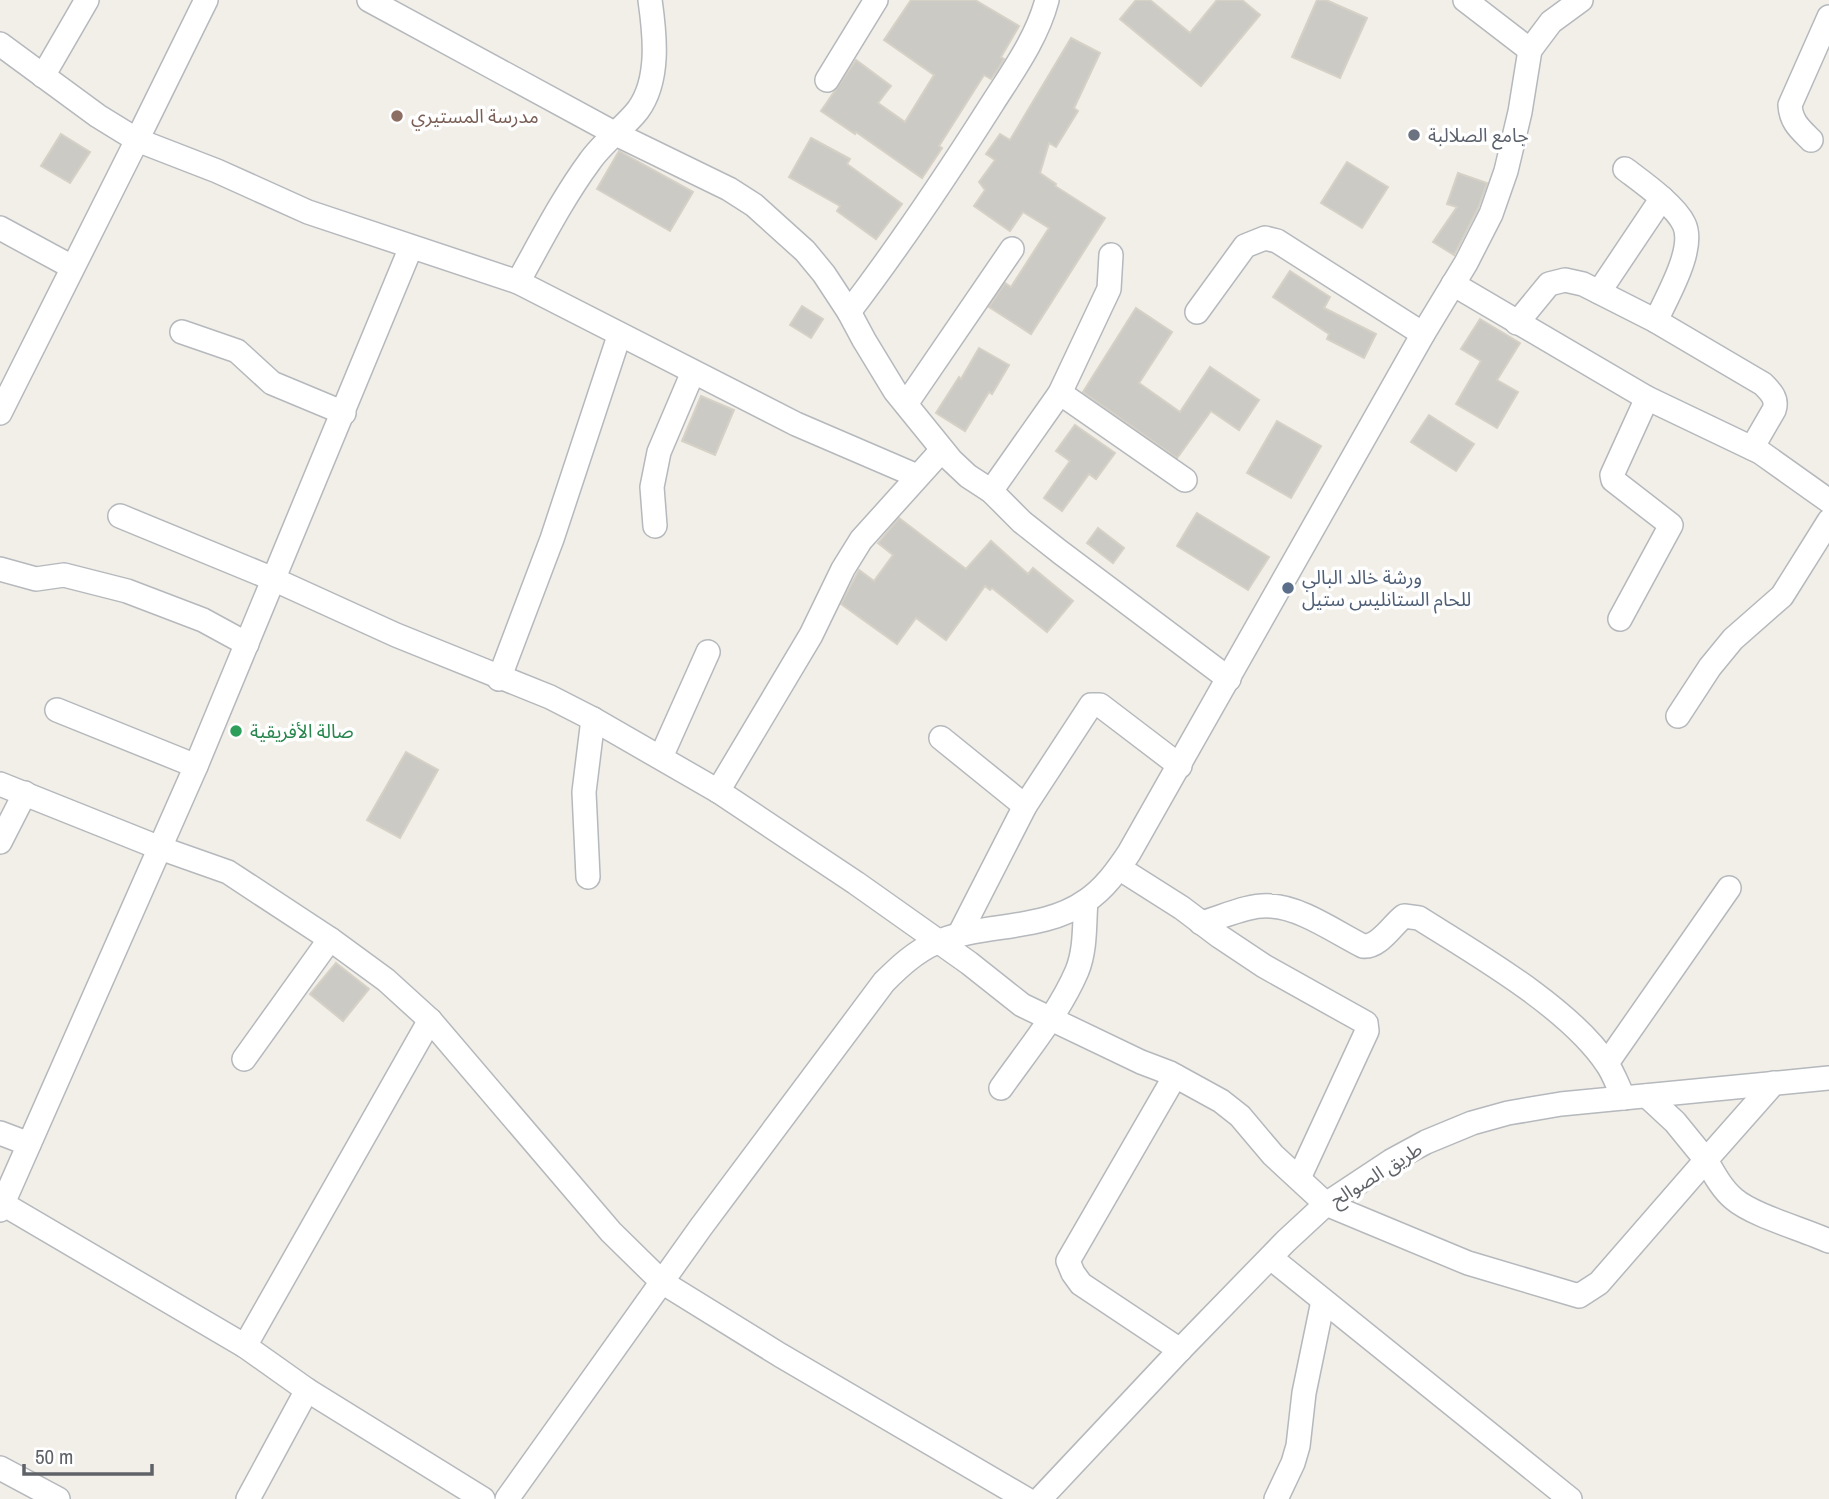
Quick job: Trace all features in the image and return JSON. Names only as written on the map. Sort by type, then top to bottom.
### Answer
[{"type":"street","points":[[43,76],[87,0]]},
{"type":"street","points":[[1,407],[206,0]]},
{"type":"street","points":[[369,0],[614,133],[729,189],[754,205],[805,251],[849,312],[906,404],[942,450],[968,476],[991,491],[1022,522],[1060,552],[1229,679]]},
{"type":"street","points":[[518,282],[591,159],[637,111],[644,98],[653,68],[655,39],[650,0]]},
{"type":"street","points":[[827,80],[876,0]]},
{"type":"street","points":[[849,312],[905,238],[970,139],[1031,41],[1048,0]]},
{"type":"street","points":[[1465,0],[1530,50]]},
{"type":"street","points":[[507,1499],[662,1282],[884,982],[912,956],[937,942],[1036,922],[1066,912],[1086,901],[1111,880],[1180,765],[1491,215],[1506,171],[1521,111],[1530,50],[1551,22],[1581,0]]},
{"type":"street","points":[[1811,140],[1797,126],[1791,116],[1790,105],[1829,17]]},
{"type":"street","points":[[0,44],[137,140],[217,171],[308,212],[518,282],[796,424],[917,476]]},
{"type":"street","points":[[1625,169],[1662,198],[1685,225],[1685,255],[1656,321]]},
{"type":"street","points":[[1599,292],[1662,198]]},
{"type":"street","points":[[0,228],[72,267]]},
{"type":"street","points":[[1197,312],[1245,246],[1265,238],[1277,241],[1423,334]]},
{"type":"street","points":[[411,247],[197,766],[1,1207],[245,1346],[307,1390],[483,1499]]},
{"type":"street","points":[[906,404],[1013,249]]},
{"type":"street","points":[[991,491],[1060,393],[1109,289],[1111,255]]},
{"type":"street","points":[[1517,323],[1549,284],[1565,280],[1599,292],[1656,321],[1763,384],[1774,397],[1774,411],[1752,448]]},
{"type":"street","points":[[1453,284],[1647,398],[1752,448],[1829,501]]},
{"type":"street","points":[[182,332],[237,351],[272,383],[344,413]]},
{"type":"street","points":[[499,679],[552,539],[620,336]]},
{"type":"street","points":[[655,526],[652,487],[659,452],[693,372]]},
{"type":"street","points":[[1060,393],[1185,480]]},
{"type":"street","points":[[1620,618],[1671,525],[1613,480],[1612,475],[1647,398]]},
{"type":"street","points":[[718,792],[811,635],[861,540],[942,450]]},
{"type":"street","points":[[120,516],[272,579],[499,679],[550,697],[593,719],[718,792],[856,883],[969,963],[1022,1005],[1175,1076],[1221,1101],[1240,1116],[1256,1137],[1326,1204],[1468,1263],[1579,1296],[1599,1283],[1773,1083]]},
{"type":"street","points":[[1678,716],[1733,639],[1782,596],[1829,521]]},
{"type":"street","points":[[0,569],[36,579],[64,575],[127,591],[203,620],[247,644]]},
{"type":"street","points":[[661,757],[708,652]]},
{"type":"street","points":[[959,936],[1025,806],[1091,705],[1100,705],[1180,765]]},
{"type":"street","points":[[57,710],[197,766]]},
{"type":"street","points":[[588,877],[584,792],[593,719]]},
{"type":"street","points":[[941,738],[1025,806]]},
{"type":"street","points":[[0,784],[228,872],[330,939],[386,980],[430,1020],[602,1222],[662,1282],[780,1355],[1026,1499]]},
{"type":"street","points":[[0,842],[25,793]]},
{"type":"street","points":[[1119,868],[1182,908],[1264,967],[1359,1018],[1367,1026],[1298,1178]]},
{"type":"street","points":[[1607,1063],[1730,888]]},
{"type":"street","points":[[1000,1088],[1051,1018],[1077,971],[1082,953],[1086,901]]},
{"type":"street","points":[[1201,923],[1253,908],[1272,906],[1296,912],[1370,947],[1405,916],[1419,918],[1535,994],[1577,1030],[1607,1063],[1623,1098]]},
{"type":"street","points":[[244,1059],[330,939]]},
{"type":"street","points":[[245,1346],[430,1020]]},
{"type":"street","points":[[1175,1076],[1068,1261],[1081,1284],[1180,1350]]},
{"type":"street","name":"طريق الصوالح","points":[[1040,1499],[1180,1350],[1326,1204],[1391,1161],[1442,1134],[1508,1113],[1561,1104],[1829,1078]]},
{"type":"street","points":[[1647,1097],[1675,1122],[1736,1201],[1829,1241]]},
{"type":"street","points":[[0,1133],[29,1144]]},
{"type":"street","points":[[1271,1258],[1570,1499]]},
{"type":"street","points":[[1276,1499],[1298,1446],[1304,1393],[1323,1301]]},
{"type":"street","points":[[248,1499],[307,1390]]},
{"type":"street","points":[[0,1468],[58,1499]]},
{"type":"building","points":[[911,0],[975,0],[1019,26],[1001,57],[1004,59],[996,72],[991,79],[984,75],[922,178],[821,111],[856,60],[891,86],[878,103],[905,122],[934,75],[884,40]]},
{"type":"building","points":[[1136,0],[1150,0],[1190,33],[1217,0],[1242,0],[1260,15],[1201,86],[1120,19]]},
{"type":"building","points":[[1317,0],[1326,0],[1367,18],[1340,78],[1292,57]]},
{"type":"building","points":[[1071,38],[1100,53],[1074,108],[1078,111],[1056,147],[1049,143],[1040,173],[1056,184],[1055,186],[1105,218],[1031,334],[989,307],[1005,283],[1011,287],[1049,228],[1023,212],[1010,231],[974,206],[985,190],[979,182],[995,160],[986,154],[1000,134],[1010,140]]},
{"type":"building","points":[[61,134],[90,152],[70,183],[41,166]]},
{"type":"building","points":[[811,138],[850,159],[847,164],[902,204],[876,239],[837,211],[840,206],[789,177]]},
{"type":"building","points":[[619,151],[693,192],[670,231],[597,189]]},
{"type":"building","points":[[1347,162],[1388,187],[1362,228],[1321,203]]},
{"type":"building","points":[[1458,173],[1487,183],[1478,208],[1454,255],[1433,242],[1457,207],[1447,204]]},
{"type":"building","points":[[1290,271],[1330,297],[1324,308],[1376,334],[1364,358],[1327,339],[1329,334],[1273,297]]},
{"type":"building","points":[[802,306],[823,319],[811,338],[790,325]]},
{"type":"building","points":[[1136,308],[1172,332],[1139,383],[1180,412],[1210,367],[1259,400],[1239,430],[1211,411],[1177,458],[1083,392]]},
{"type":"building","points":[[1480,319],[1520,343],[1497,380],[1518,392],[1497,428],[1456,404],[1481,361],[1461,349]]},
{"type":"building","points":[[979,348],[1009,365],[965,431],[936,413]]},
{"type":"building","points":[[701,396],[734,410],[715,455],[682,441]]},
{"type":"building","points":[[1429,415],[1474,444],[1456,471],[1411,442]]},
{"type":"building","points":[[1277,421],[1321,446],[1291,498],[1247,473]]},
{"type":"building","points":[[1075,425],[1115,453],[1096,479],[1089,474],[1062,511],[1044,498],[1070,461],[1056,451]]},
{"type":"building","points":[[1197,513],[1269,557],[1248,590],[1177,546]]},
{"type":"building","points":[[899,518],[966,569],[991,541],[1028,574],[1033,568],[1073,601],[1047,632],[992,588],[990,590],[985,586],[946,640],[916,618],[897,644],[841,604],[859,570],[874,581],[893,555],[878,543]]},
{"type":"building","points":[[1098,528],[1124,548],[1113,563],[1087,543]]},
{"type":"building","points":[[406,752],[438,770],[400,838],[367,820]]},
{"type":"building","points":[[336,963],[369,989],[343,1021],[310,994]]},
{"type":"place","name":"مدرسة المستيري","points":[[397,116]]},
{"type":"place","name":"جامع الصلالبة","points":[[1414,135]]},
{"type":"place","name":"ورشة خالد البالي للحام الستانليس ستيل","points":[[1288,588]]},
{"type":"place","name":"صالة الأفريقية","points":[[236,731]]}]
